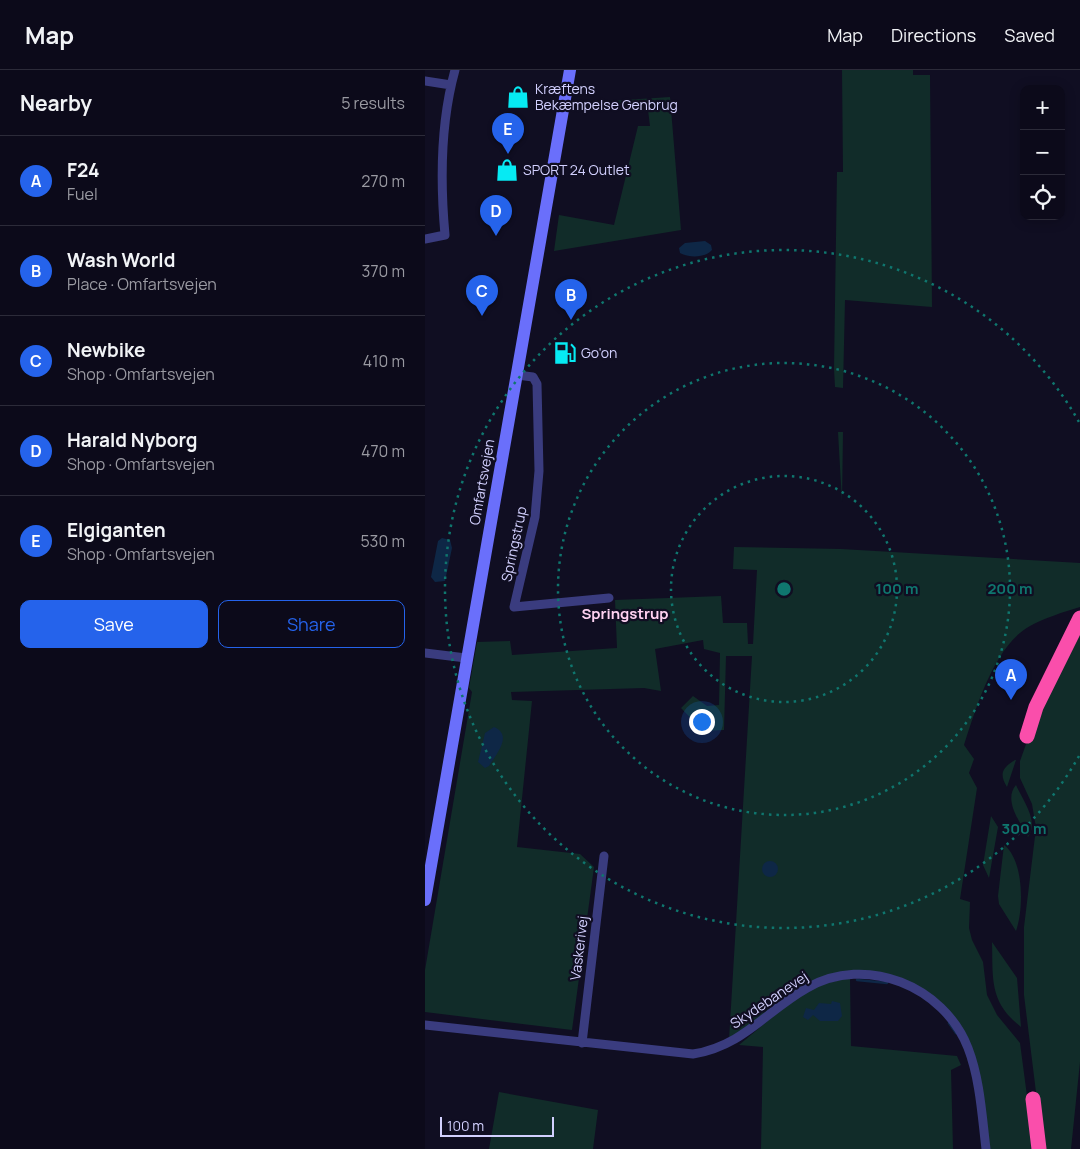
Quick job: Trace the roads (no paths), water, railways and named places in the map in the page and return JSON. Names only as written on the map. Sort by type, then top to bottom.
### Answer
[{"type":"highway","points":[[1027,736],[1053,671],[1080,618]]},
{"type":"highway","points":[[1033,1099],[1039,1149]]},
{"type":"main road","name":"Omfartsvejen","points":[[425,900],[570,70]]},
{"type":"street","points":[[425,239],[445,235],[441,166],[451,85],[455,70]]},
{"type":"street","points":[[425,81],[451,85]]},
{"type":"street","name":"Springstrup","points":[[517,375],[533,377],[537,384],[539,471],[534,526],[514,607],[609,598]]},
{"type":"street","points":[[425,653],[466,658]]},
{"type":"street","name":"Vaskerivej","points":[[582,1044],[604,856]]},
{"type":"street","name":"Skydebanevej","points":[[425,1025],[684,1054],[718,1048],[743,1035],[792,998],[815,984],[842,976],[861,974],[891,978],[918,989],[939,1005],[963,1036],[974,1070],[986,1149]]},
{"type":"water","points":[[705,241],[711,245],[712,250],[705,255],[692,256],[680,253],[679,248],[685,243]]},
{"type":"water","points":[[442,538],[450,540],[452,548],[445,581],[435,582],[431,577],[438,541]]},
{"type":"water","points":[[494,727],[500,730],[503,739],[502,745],[489,766],[485,768],[478,762],[485,733]]},
{"type":"water","points":[[767,861],[773,861],[778,866],[776,875],[767,877],[762,872],[762,866]]},
{"type":"water","points":[[832,1001],[840,1003],[842,1016],[838,1021],[820,1021],[813,1015],[808,1020],[803,1017],[806,1008],[814,1010],[819,1003],[831,1004]]},
{"type":"waterway","points":[[857,980],[887,983]]},
{"type":"waterway","points":[[949,1023],[956,1033]]},
{"type":"place","name":"Kræftens Bekæmpelse Genbrug","points":[[518,97]]},
{"type":"place","name":"Elgiganten","points":[[508,154]]},
{"type":"place","name":"SPORT 24 Outlet","points":[[507,170]]},
{"type":"place","name":"Harald Nyborg","points":[[496,236]]},
{"type":"place","name":"Newbike","points":[[482,316]]},
{"type":"place","name":"Wash World","points":[[571,320]]},
{"type":"place","name":"Go'on","points":[[565,353]]},
{"type":"place","name":"F24","points":[[1011,700]]},
{"type":"district","name":"Springstrup","points":[[625,614]]}]
